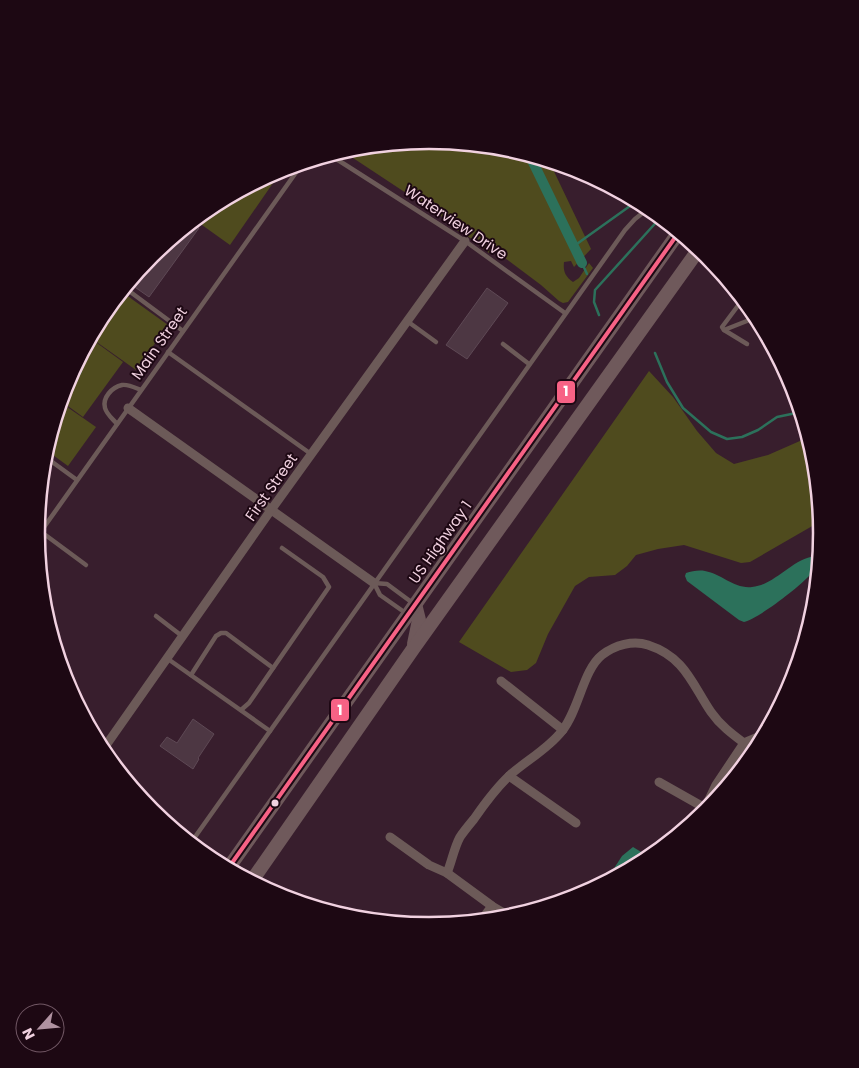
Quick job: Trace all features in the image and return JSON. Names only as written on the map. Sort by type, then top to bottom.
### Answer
[{"type":"main road","name":"US Highway 1","points":[[232,864],[675,238]]},
{"type":"main road","points":[[255,877],[413,649],[693,255]]},
{"type":"main road","points":[[412,610],[419,620],[413,649]]},
{"type":"street","name":"First Street","points":[[107,744],[271,510],[465,241]]},
{"type":"street","points":[[128,408],[374,583]]},
{"type":"street","points":[[448,873],[460,837],[491,794],[563,730],[576,707],[590,671],[601,655],[617,646],[634,642],[648,645],[666,653],[681,664],[721,725],[744,743]]},
{"type":"street","points":[[500,681],[563,730]]},
{"type":"street","points":[[711,796],[716,785],[744,743],[754,739]]},
{"type":"street","points":[[509,776],[576,823]]},
{"type":"street","points":[[659,782],[699,808]]},
{"type":"street","points":[[390,837],[429,865],[448,873],[501,912]]},
{"type":"street","points":[[486,914],[492,906]]},
{"type":"lane","name":"Waterview Drive","points":[[339,161],[465,241],[565,313]]},
{"type":"lane","name":"Main Street","points":[[45,524],[295,174]]},
{"type":"lane","points":[[194,838],[565,313],[625,230],[642,213]]},
{"type":"lane","points":[[136,296],[140,290]]},
{"type":"lane","points":[[130,292],[183,330]]},
{"type":"lane","points":[[724,330],[722,327],[738,305]]},
{"type":"lane","points":[[724,330],[749,320]]},
{"type":"lane","points":[[406,321],[436,342]]},
{"type":"lane","points":[[724,330],[747,344]]},
{"type":"lane","points":[[503,344],[529,364]]},
{"type":"lane","points":[[168,352],[311,454]]},
{"type":"lane","points":[[117,424],[105,410],[104,403],[108,395],[115,388],[122,385],[141,390]]},
{"type":"lane","points":[[52,462],[77,480]]},
{"type":"lane","points":[[45,535],[86,565]]},
{"type":"lane","points":[[241,710],[249,703],[329,587],[323,577],[282,548]]},
{"type":"lane","points":[[374,583],[387,584],[412,610]]},
{"type":"lane","points":[[374,583],[380,595],[412,610]]},
{"type":"lane","points":[[156,616],[183,636]]},
{"type":"lane","points":[[191,675],[216,636],[226,633],[273,668]]},
{"type":"lane","points":[[168,659],[270,731]]},
{"type":"shaded area","points":[[404,150],[455,150],[505,157],[553,170],[591,249],[574,267],[571,261],[564,262],[565,273],[573,282],[579,278],[589,263],[593,268],[568,302],[563,303],[497,252],[489,253],[472,239],[453,228],[453,224],[352,157]]},
{"type":"shaded area","points":[[273,183],[230,245],[201,224],[237,201]]},
{"type":"shaded area","points":[[127,296],[168,325],[136,370],[97,342]]},
{"type":"shaded area","points":[[97,343],[123,362],[83,417],[67,405]]},
{"type":"shaded area","points":[[649,371],[673,397],[697,431],[716,453],[734,464],[768,455],[802,440],[811,484],[814,525],[750,562],[741,563],[684,545],[636,555],[627,566],[615,575],[589,577],[575,586],[548,634],[536,663],[527,670],[511,672],[459,642]]},
{"type":"shaded area","points":[[66,406],[96,427],[68,466],[53,455]]},
{"type":"shaded area","points":[[813,556],[812,572],[809,576],[788,595],[744,622],[687,581],[685,576],[686,573],[705,571],[739,586],[752,587],[768,582],[807,558]]},
{"type":"shaded area","points":[[633,847],[644,854],[611,873],[622,856]]},
{"type":"building","points":[[199,228],[149,297],[135,287],[176,245],[195,229]]},
{"type":"building","points":[[487,288],[508,303],[467,359],[446,345]]},
{"type":"building","points":[[193,719],[214,734],[193,769],[160,746],[167,737],[177,743]]},
{"type":"waterway","points":[[534,164],[582,263]]},
{"type":"waterway","points":[[574,246],[630,206]]},
{"type":"waterway","points":[[599,315],[594,302],[595,290],[656,223]]},
{"type":"waterway","points":[[582,263],[587,274]]},
{"type":"waterway","points":[[655,353],[667,382],[683,408],[711,432],[727,439],[742,437],[758,430],[777,417],[795,413]]},
{"type":"transit line","name":"1","points":[[232,864],[675,238]]}]
